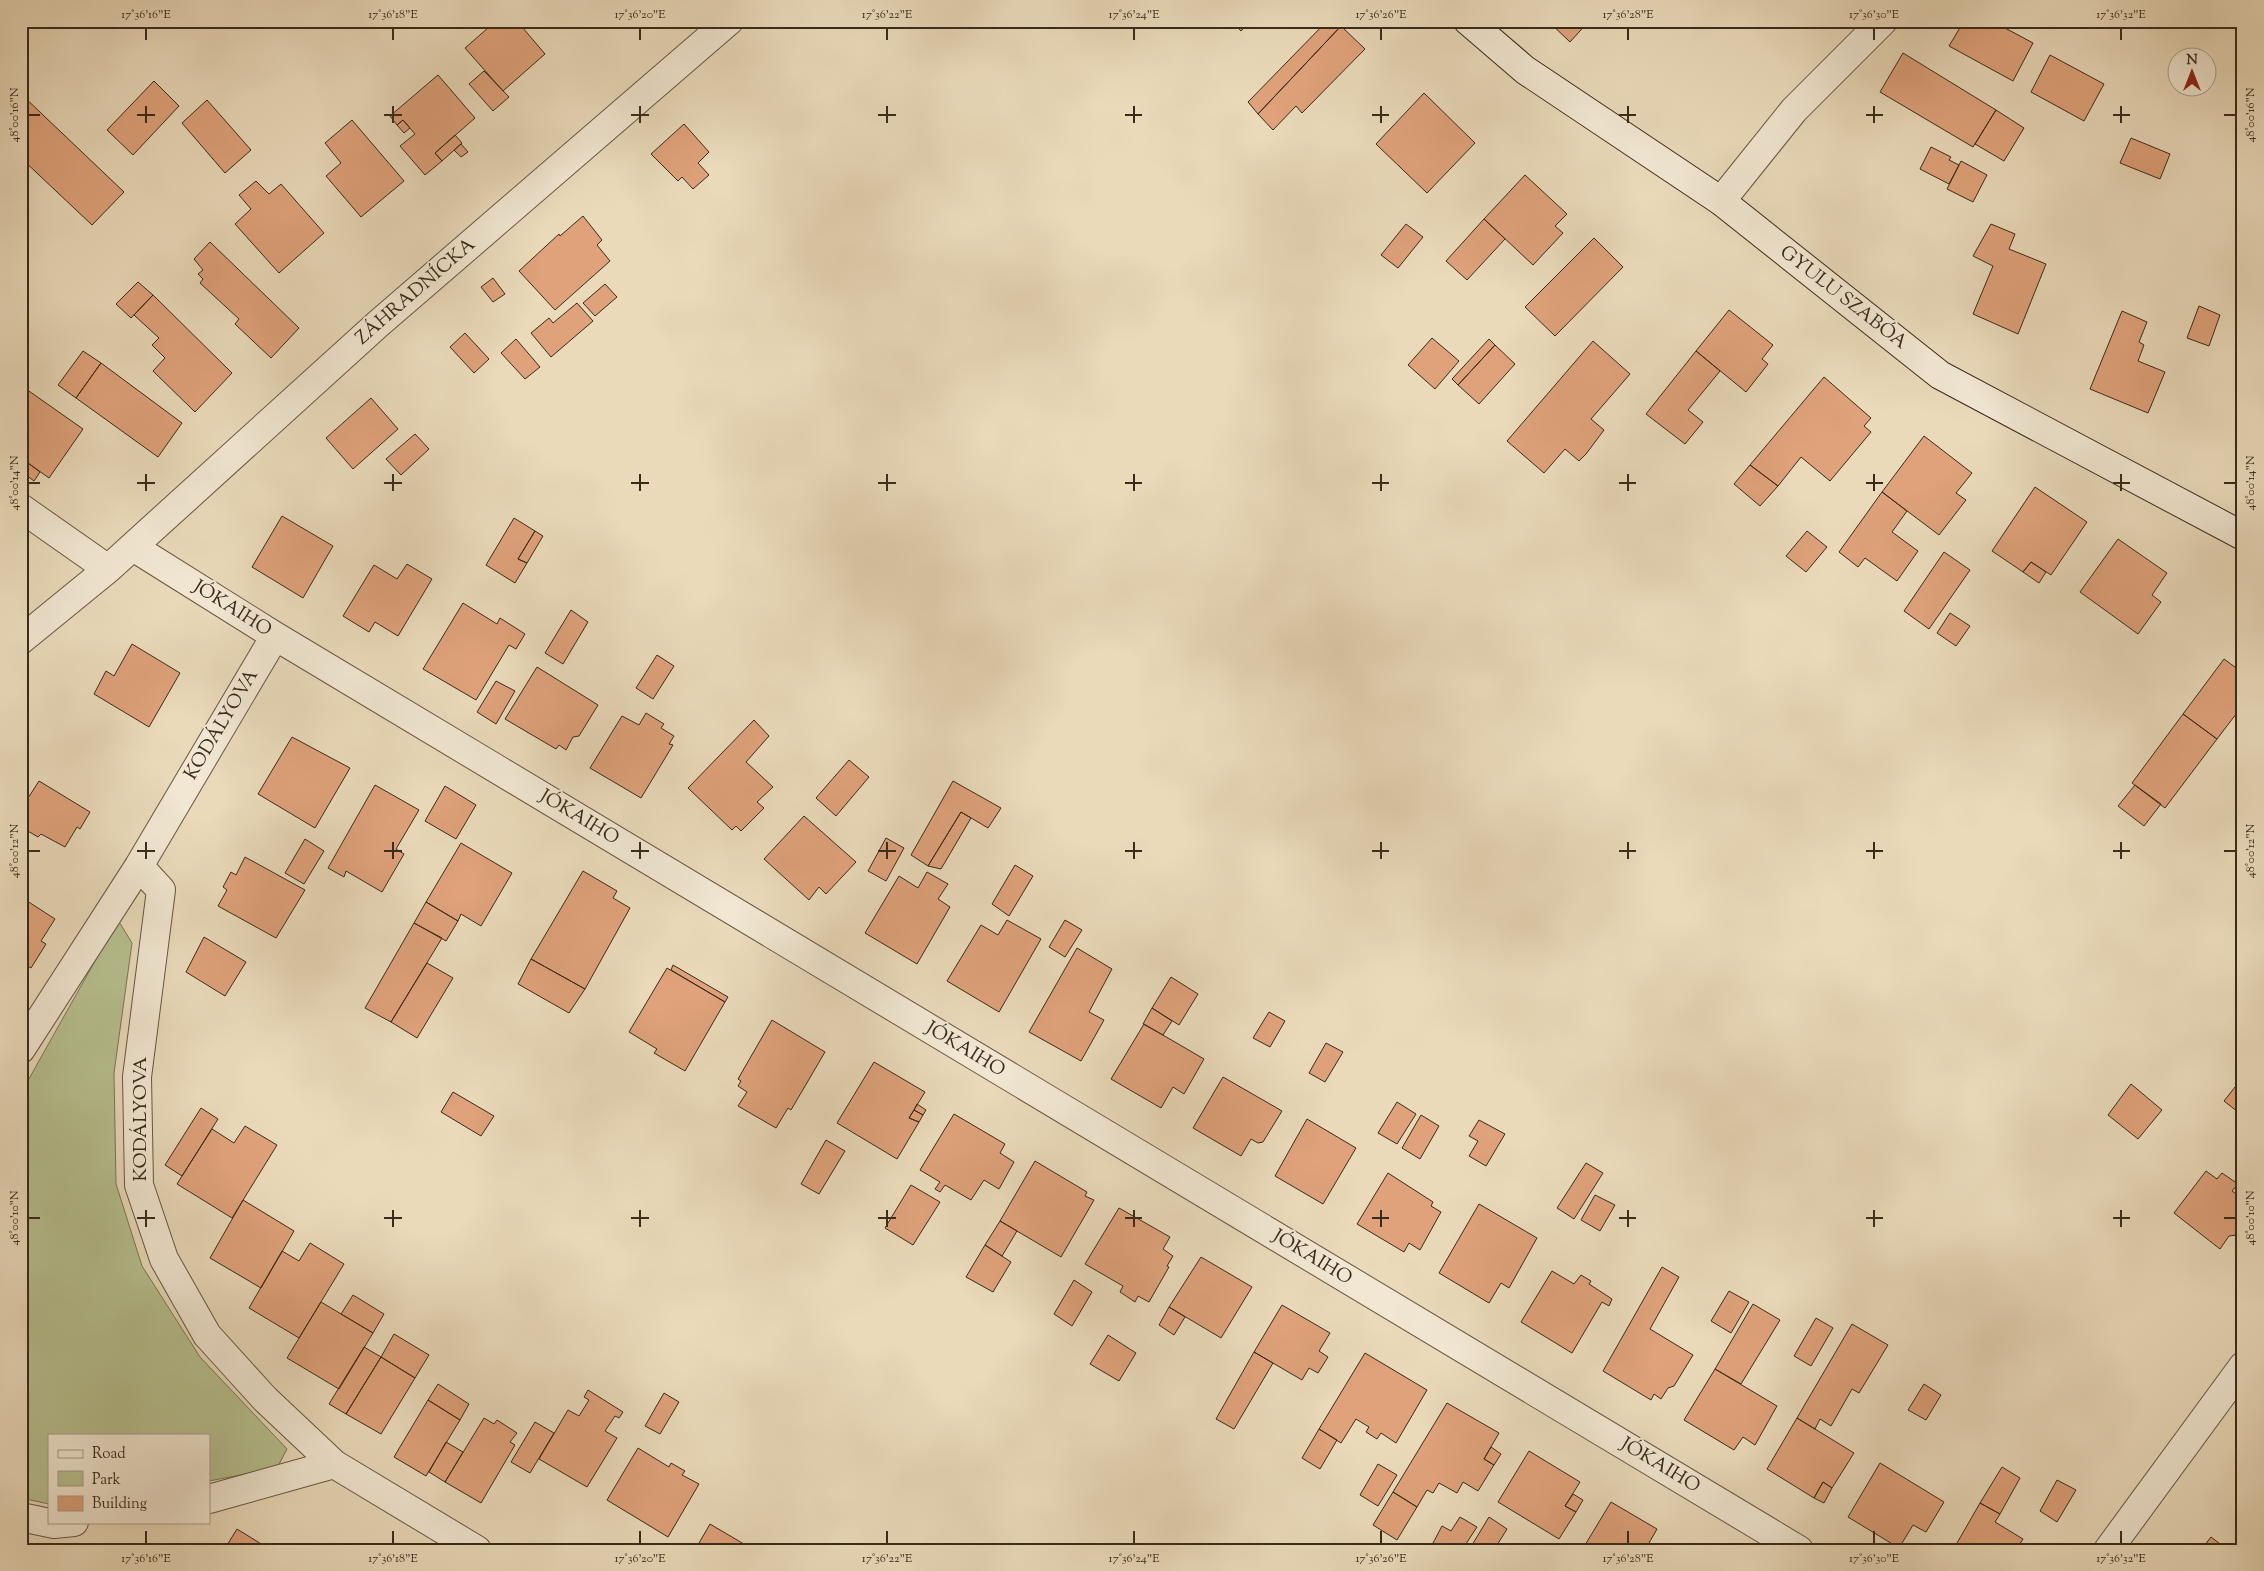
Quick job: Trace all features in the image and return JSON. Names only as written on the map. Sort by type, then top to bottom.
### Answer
[{"type":"street","name":"ZÁHRADNÍCKA","points":[[21,640],[108,569],[378,324],[729,21]]},
{"type":"street","name":"GYULU SZABÓA","points":[[1468,21],[1524,70],[1721,201],[1940,375],[2243,536]]},
{"type":"street","points":[[1721,201],[1794,110],[1883,21]]},
{"type":"street","points":[[21,508],[108,569]]},
{"type":"street","name":"JÓKAIHO","points":[[133,547],[275,636],[1799,1550]]},
{"type":"street","name":"KODÁLYOVA","points":[[21,1049],[139,866],[275,636]]},
{"type":"street","name":"KODÁLYOVA","points":[[139,866],[161,890],[137,1077],[139,1185],[164,1259],[207,1335],[266,1399],[334,1464],[477,1550]]},
{"type":"street","points":[[2108,1550],[2243,1366]]},
{"type":"street","points":[[210,1499],[334,1464]]},
{"type":"street","points":[[21,1517],[48,1523]]},
{"type":"green space","points":[[118,920],[132,943],[114,1073],[116,1184],[142,1266],[200,1357],[287,1449],[277,1468],[210,1481],[210,1434],[48,1434],[48,1504],[21,1498],[21,1093]]},
{"type":"building","points":[[496,21],[517,21],[545,54],[503,91],[465,48]]},
{"type":"building","points":[[572,21],[583,21],[577,27]]},
{"type":"building","points":[[880,21],[893,21],[886,28]]},
{"type":"building","points":[[1231,21],[1250,21],[1241,31]]},
{"type":"building","points":[[1327,21],[1337,21],[1341,26],[1258,114],[1248,102]]},
{"type":"building","points":[[1548,21],[1589,21],[1570,42]]},
{"type":"building","points":[[1964,21],[1992,21],[2033,43],[2013,81],[1949,46]]},
{"type":"building","points":[[1341,26],[1365,49],[1302,113],[1296,106],[1273,130],[1258,114]]},
{"type":"building","points":[[1903,53],[1996,110],[1973,147],[1880,92]]},
{"type":"building","points":[[2050,55],[2104,84],[2084,121],[2031,92]]},
{"type":"building","points":[[484,71],[509,97],[493,111],[469,84]]},
{"type":"building","points":[[438,75],[475,118],[435,153],[442,161],[425,175],[400,146],[415,134],[403,120],[397,125],[390,116]]},
{"type":"building","points":[[154,81],[179,106],[133,155],[107,130]]},
{"type":"building","points":[[1424,93],[1475,143],[1427,193],[1376,144]]},
{"type":"building","points":[[21,94],[124,192],[92,225],[21,158]]},
{"type":"building","points":[[207,100],[251,150],[225,173],[182,123]]},
{"type":"building","points":[[1996,110],[2024,128],[2004,161],[1975,144]]},
{"type":"building","points":[[352,120],[404,181],[361,217],[326,176],[341,163],[325,143]]},
{"type":"building","points":[[403,120],[410,128],[404,133],[397,125]]},
{"type":"building","points":[[684,124],[709,152],[698,163],[709,175],[693,189],[682,177],[678,181],[651,154]]},
{"type":"building","points":[[455,135],[462,143],[442,161],[435,153]]},
{"type":"building","points":[[2131,138],[2170,154],[2160,179],[2120,163]]},
{"type":"building","points":[[461,144],[468,152],[461,157],[454,150]]},
{"type":"building","points":[[1931,147],[1951,157],[1949,160],[1959,165],[1949,184],[1920,169]]},
{"type":"building","points":[[1961,161],[1987,175],[1973,202],[1947,189]]},
{"type":"building","points":[[1525,175],[1567,214],[1555,226],[1563,233],[1533,265],[1484,219]]},
{"type":"building","points":[[256,181],[269,194],[281,184],[324,233],[279,273],[235,224],[251,209],[239,195]]},
{"type":"building","points":[[583,216],[602,240],[597,245],[610,261],[555,310],[519,271],[559,234],[560,236]]},
{"type":"building","points":[[1484,219],[1505,239],[1467,280],[1446,261]]},
{"type":"building","points":[[1406,224],[1423,237],[1398,268],[1381,255]]},
{"type":"building","points":[[1991,224],[2015,234],[2009,249],[2046,264],[2018,334],[1973,314],[1993,266],[1973,256]]},
{"type":"building","points":[[1594,238],[1623,267],[1555,336],[1525,307]]},
{"type":"building","points":[[210,242],[299,328],[271,358],[235,324],[239,319],[200,283],[203,279],[198,274],[203,270],[194,259]]},
{"type":"building","points":[[493,278],[505,294],[493,302],[481,287]]},
{"type":"building","points":[[138,282],[153,295],[131,318],[116,304]]},
{"type":"building","points":[[605,284],[617,297],[595,316],[583,303]]},
{"type":"building","points":[[153,295],[232,373],[195,412],[153,371],[165,358],[152,345],[159,338],[134,315]]},
{"type":"building","points":[[577,303],[593,321],[551,357],[531,333],[549,318],[553,323]]},
{"type":"building","points":[[2199,306],[2220,315],[2209,346],[2187,338]]},
{"type":"building","points":[[1729,310],[1773,345],[1762,359],[1768,364],[1746,392],[1696,351]]},
{"type":"building","points":[[2122,311],[2147,322],[2139,342],[2144,345],[2138,361],[2165,372],[2148,413],[2090,389]]},
{"type":"building","points":[[465,333],[489,359],[474,373],[450,347]]},
{"type":"building","points":[[1432,338],[1459,361],[1435,389],[1408,365]]},
{"type":"building","points":[[516,339],[540,367],[525,379],[501,353]]},
{"type":"building","points":[[1489,339],[1495,345],[1458,385],[1452,379]]},
{"type":"building","points":[[1593,341],[1630,374],[1591,419],[1604,430],[1586,454],[1579,461],[1565,449],[1544,473],[1507,441]]},
{"type":"building","points":[[1495,345],[1515,364],[1479,404],[1458,385]]},
{"type":"building","points":[[83,351],[101,363],[76,398],[58,385]]},
{"type":"building","points":[[1696,351],[1720,371],[1688,410],[1703,422],[1685,444],[1646,414]]},
{"type":"building","points":[[101,363],[182,423],[158,457],[76,398]]},
{"type":"building","points":[[1824,377],[1871,418],[1864,426],[1871,432],[1830,481],[1801,457],[1778,486],[1750,465]]},
{"type":"building","points":[[21,385],[26,389],[21,396]]},
{"type":"building","points":[[26,389],[83,429],[49,478],[28,463],[21,472],[21,396]]},
{"type":"building","points":[[371,398],[398,429],[353,469],[326,438]]},
{"type":"building","points":[[415,434],[429,449],[401,475],[386,459]]},
{"type":"building","points":[[1924,436],[1972,473],[1956,493],[1966,500],[1939,535],[1882,492]]},
{"type":"building","points":[[28,463],[40,472],[34,481],[22,472]]},
{"type":"building","points":[[1750,465],[1778,486],[1760,506],[1734,484]]},
{"type":"building","points":[[2035,487],[2087,522],[2051,575],[2031,562],[2023,572],[1992,551]]},
{"type":"building","points":[[1882,492],[1907,511],[1892,532],[1918,551],[1897,581],[1865,558],[1858,567],[1839,552]]},
{"type":"building","points":[[282,516],[333,546],[303,598],[252,567]]},
{"type":"building","points":[[514,518],[535,531],[518,559],[527,563],[515,583],[486,565]]},
{"type":"building","points":[[535,531],[543,536],[527,563],[518,559]]},
{"type":"building","points":[[1807,531],[1827,547],[1806,572],[1786,556]]},
{"type":"building","points":[[2118,539],[2167,573],[2152,595],[2161,602],[2138,634],[2080,592]]},
{"type":"building","points":[[1944,552],[1970,570],[1929,629],[1904,611]]},
{"type":"building","points":[[2031,562],[2046,572],[2039,583],[2023,572]]},
{"type":"building","points":[[407,564],[432,579],[398,636],[375,622],[369,632],[343,616],[374,565],[397,579]]},
{"type":"building","points":[[463,603],[497,624],[500,618],[525,634],[516,649],[509,645],[476,700],[423,669]]},
{"type":"building","points":[[571,610],[588,622],[563,664],[545,653]]},
{"type":"building","points":[[1950,613],[1970,626],[1956,646],[1937,633]]},
{"type":"building","points":[[132,644],[180,673],[149,727],[94,694],[106,671],[114,676]]},
{"type":"building","points":[[657,655],[674,666],[653,699],[636,688]]},
{"type":"building","points":[[2224,659],[2243,673],[2243,705],[2217,739],[2183,714]]},
{"type":"building","points":[[537,667],[598,705],[579,736],[573,737],[566,750],[559,745],[556,749],[505,719]]},
{"type":"building","points":[[496,681],[515,691],[496,724],[477,712]]},
{"type":"building","points":[[646,713],[664,724],[661,728],[674,736],[669,744],[673,745],[641,798],[590,768],[622,716],[639,725]]},
{"type":"building","points":[[2183,714],[2217,739],[2165,808],[2132,783]]},
{"type":"building","points":[[754,720],[769,736],[746,762],[773,787],[757,802],[764,808],[741,831],[736,826],[732,830],[688,788]]},
{"type":"building","points":[[292,737],[350,768],[315,828],[258,794]]},
{"type":"building","points":[[849,760],[869,777],[836,816],[816,798]]},
{"type":"building","points":[[39,781],[90,812],[80,829],[77,827],[65,847],[41,834],[38,837],[21,827],[21,809]]},
{"type":"building","points":[[953,781],[1001,808],[988,828],[961,812],[928,866],[911,855]]},
{"type":"building","points":[[375,785],[419,810],[396,849],[404,854],[382,892],[346,871],[344,877],[328,868]]},
{"type":"building","points":[[2135,785],[2161,804],[2144,826],[2118,806]]},
{"type":"building","points":[[445,786],[476,805],[456,839],[425,821]]},
{"type":"building","points":[[961,812],[971,818],[941,869],[928,866]]},
{"type":"building","points":[[804,816],[856,862],[826,894],[819,887],[809,900],[764,859]]},
{"type":"building","points":[[886,838],[904,848],[886,881],[868,871]]},
{"type":"building","points":[[305,839],[324,851],[304,884],[285,873]]},
{"type":"building","points":[[461,843],[512,873],[481,926],[461,914],[458,921],[426,902]]},
{"type":"building","points":[[245,857],[305,890],[276,938],[218,906],[227,890],[223,887],[231,872],[236,875]]},
{"type":"building","points":[[1015,865],[1033,876],[1009,916],[992,904]]},
{"type":"building","points":[[583,871],[617,891],[613,898],[630,908],[585,989],[531,959]]},
{"type":"building","points":[[927,872],[948,884],[938,899],[950,907],[917,964],[865,933],[899,876],[918,888]]},
{"type":"building","points":[[21,897],[55,919],[41,941],[46,944],[31,968],[21,962]]},
{"type":"building","points":[[426,902],[458,921],[446,941],[414,923]]},
{"type":"building","points":[[1007,920],[1041,939],[999,1012],[947,981],[981,925],[998,935]]},
{"type":"building","points":[[1065,920],[1082,930],[1065,957],[1049,947]]},
{"type":"building","points":[[414,923],[442,938],[391,1022],[365,1008]]},
{"type":"building","points":[[204,937],[246,962],[225,996],[186,972]]},
{"type":"building","points":[[1077,948],[1112,969],[1089,1012],[1104,1020],[1081,1061],[1029,1032]]},
{"type":"building","points":[[531,959],[585,989],[569,1013],[518,984]]},
{"type":"building","points":[[427,963],[453,978],[417,1038],[391,1022]]},
{"type":"building","points":[[673,965],[728,997],[725,1002],[671,970]]},
{"type":"building","points":[[667,968],[725,1002],[685,1071],[654,1053],[657,1049],[629,1032]]},
{"type":"building","points":[[1171,977],[1198,994],[1179,1025],[1152,1008]]},
{"type":"building","points":[[1152,1008],[1172,1021],[1163,1035],[1143,1024]]},
{"type":"building","points":[[1269,1012],[1285,1021],[1270,1047],[1253,1038]]},
{"type":"building","points":[[772,1020],[825,1052],[791,1110],[788,1108],[776,1128],[738,1106],[747,1092],[738,1086],[741,1081],[738,1079]]},
{"type":"building","points":[[1144,1024],[1204,1059],[1184,1094],[1173,1087],[1161,1108],[1111,1079]]},
{"type":"building","points":[[1326,1043],[1343,1052],[1325,1082],[1309,1073]]},
{"type":"building","points":[[874,1062],[925,1092],[909,1118],[919,1122],[897,1159],[837,1123]]},
{"type":"building","points":[[1223,1077],[1282,1111],[1263,1142],[1258,1143],[1251,1139],[1241,1156],[1193,1128]]},
{"type":"building","points":[[2243,1077],[2243,1116],[2224,1101]]},
{"type":"building","points":[[2131,1084],[2162,1110],[2138,1139],[2108,1115]]},
{"type":"building","points":[[453,1092],[494,1116],[481,1136],[441,1112]]},
{"type":"building","points":[[1397,1102],[1416,1114],[1397,1144],[1378,1133]]},
{"type":"building","points":[[917,1104],[926,1110],[923,1115],[914,1110]]},
{"type":"building","points":[[201,1108],[218,1119],[182,1176],[165,1165]]},
{"type":"building","points":[[914,1110],[923,1115],[919,1122],[909,1118]]},
{"type":"building","points":[[954,1114],[1005,1144],[1000,1153],[1014,1162],[999,1189],[984,1180],[971,1200],[945,1185],[940,1192],[935,1189],[940,1182],[920,1170]]},
{"type":"building","points":[[1421,1115],[1439,1126],[1420,1159],[1402,1148]]},
{"type":"building","points":[[1307,1119],[1356,1148],[1323,1204],[1275,1176]]},
{"type":"building","points":[[1479,1120],[1505,1134],[1486,1166],[1469,1156],[1478,1141],[1469,1136]]},
{"type":"building","points":[[245,1126],[277,1145],[232,1218],[177,1184],[212,1129],[234,1143]]},
{"type":"building","points":[[826,1140],[845,1151],[819,1194],[801,1184]]},
{"type":"building","points":[[1035,1161],[1087,1192],[1085,1196],[1094,1200],[1061,1257],[1000,1221]]},
{"type":"building","points":[[1586,1163],[1603,1173],[1574,1219],[1557,1208]]},
{"type":"building","points":[[2206,1171],[2217,1179],[2222,1173],[2238,1184],[2232,1191],[2243,1199],[2243,1229],[2237,1235],[2229,1236],[2220,1249],[2174,1213]]},
{"type":"building","points":[[1388,1173],[1433,1202],[1431,1206],[1441,1212],[1420,1250],[1409,1243],[1404,1252],[1357,1224]]},
{"type":"building","points":[[911,1185],[940,1202],[913,1245],[885,1228]]},
{"type":"building","points":[[1595,1195],[1615,1205],[1600,1231],[1581,1220]]},
{"type":"building","points":[[243,1200],[294,1231],[261,1288],[210,1258]]},
{"type":"building","points":[[1479,1204],[1537,1238],[1509,1288],[1501,1283],[1489,1303],[1439,1273]]},
{"type":"building","points":[[1119,1208],[1170,1237],[1163,1249],[1173,1256],[1167,1266],[1169,1267],[1149,1302],[1138,1296],[1135,1302],[1120,1292],[1123,1286],[1085,1264]]},
{"type":"building","points":[[1000,1221],[1017,1231],[1002,1256],[985,1245]]},
{"type":"building","points":[[310,1243],[344,1264],[299,1338],[249,1308],[282,1251],[299,1261]]},
{"type":"building","points":[[985,1245],[1011,1262],[993,1292],[966,1277]]},
{"type":"building","points":[[1201,1257],[1252,1287],[1221,1338],[1169,1307]]},
{"type":"building","points":[[1662,1267],[1679,1277],[1650,1329],[1693,1355],[1674,1386],[1668,1388],[1661,1399],[1654,1394],[1651,1400],[1603,1371]]},
{"type":"building","points":[[1552,1271],[1574,1284],[1581,1275],[1591,1281],[1589,1284],[1612,1299],[1609,1306],[1602,1302],[1572,1353],[1521,1322]]},
{"type":"building","points":[[1074,1280],[1092,1292],[1072,1326],[1054,1314]]},
{"type":"building","points":[[1729,1291],[1749,1302],[1731,1333],[1711,1321]]},
{"type":"building","points":[[353,1295],[384,1314],[373,1333],[341,1314]]},
{"type":"building","points":[[321,1302],[373,1333],[339,1389],[287,1358]]},
{"type":"building","points":[[1753,1304],[1780,1320],[1741,1384],[1715,1369]]},
{"type":"building","points":[[1282,1305],[1330,1333],[1319,1351],[1328,1357],[1318,1373],[1309,1368],[1302,1380],[1254,1352]]},
{"type":"building","points":[[1169,1307],[1185,1317],[1174,1335],[1159,1325]]},
{"type":"building","points":[[1816,1318],[1833,1328],[1811,1366],[1794,1356]]},
{"type":"building","points":[[1852,1324],[1888,1345],[1859,1393],[1852,1389],[1831,1426],[1820,1419],[1815,1429],[1797,1418]]},
{"type":"building","points":[[394,1334],[429,1355],[415,1378],[381,1357]]},
{"type":"building","points":[[1108,1335],[1136,1353],[1119,1381],[1090,1364]]},
{"type":"building","points":[[364,1347],[381,1357],[346,1414],[329,1404]]},
{"type":"building","points":[[1254,1352],[1273,1363],[1234,1429],[1216,1419]]},
{"type":"building","points":[[1365,1353],[1427,1390],[1396,1443],[1381,1433],[1377,1439],[1366,1432],[1369,1427],[1356,1419],[1341,1443],[1319,1429]]},
{"type":"building","points":[[381,1357],[415,1378],[381,1434],[346,1414]]},
{"type":"building","points":[[1715,1369],[1777,1406],[1755,1445],[1743,1437],[1734,1450],[1684,1420]]},
{"type":"building","points":[[438,1384],[469,1404],[460,1420],[428,1400]]},
{"type":"building","points":[[1924,1384],[1941,1395],[1926,1420],[1908,1410]]},
{"type":"building","points":[[588,1390],[623,1412],[619,1418],[615,1416],[605,1431],[617,1438],[587,1487],[539,1459],[568,1410],[579,1416],[589,1400],[584,1397]]},
{"type":"building","points":[[664,1393],[679,1402],[660,1434],[645,1426]]},
{"type":"building","points":[[428,1400],[460,1420],[426,1476],[394,1457]]},
{"type":"building","points":[[1447,1403],[1499,1433],[1484,1459],[1494,1465],[1478,1491],[1463,1482],[1457,1493],[1439,1483],[1433,1493],[1427,1490],[1417,1507],[1393,1492]]},
{"type":"building","points":[[484,1418],[494,1424],[497,1420],[517,1433],[510,1442],[515,1445],[481,1503],[445,1482]]},
{"type":"building","points":[[1797,1418],[1854,1453],[1832,1488],[1823,1482],[1814,1498],[1767,1469]]},
{"type":"building","points":[[535,1422],[554,1433],[530,1473],[511,1462]]},
{"type":"building","points":[[1319,1429],[1337,1440],[1320,1469],[1302,1458]]},
{"type":"building","points":[[446,1442],[463,1452],[445,1482],[429,1472]]},
{"type":"building","points":[[1491,1447],[1501,1454],[1494,1465],[1484,1459]]},
{"type":"building","points":[[638,1448],[669,1467],[671,1463],[685,1471],[682,1475],[699,1484],[668,1537],[607,1500]]},
{"type":"building","points":[[1529,1451],[1580,1482],[1565,1506],[1576,1512],[1559,1539],[1498,1502]]},
{"type":"building","points":[[1880,1463],[1944,1502],[1926,1532],[1913,1525],[1899,1548],[1848,1517]]},
{"type":"building","points":[[1378,1464],[1397,1475],[1378,1506],[1360,1495]]},
{"type":"building","points":[[2002,1467],[2020,1478],[2000,1514],[1980,1503]]},
{"type":"building","points":[[2057,1480],[2076,1490],[2057,1522],[2040,1511]]},
{"type":"building","points":[[1823,1482],[1832,1488],[1824,1503],[1814,1498]]},
{"type":"building","points":[[1393,1492],[1417,1507],[1397,1540],[1373,1525]]},
{"type":"building","points":[[1573,1494],[1583,1500],[1576,1512],[1565,1506]]},
{"type":"building","points":[[2243,1496],[2243,1511],[2236,1506]]},
{"type":"building","points":[[1611,1502],[1657,1529],[1645,1550],[1582,1550]]},
{"type":"building","points":[[1980,1503],[2000,1514],[1995,1522],[2023,1539],[2016,1550],[1953,1550]]},
{"type":"building","points":[[1460,1517],[1477,1527],[1462,1550],[1444,1550],[1433,1543],[1442,1526],[1451,1531]]},
{"type":"building","points":[[1489,1517],[1507,1529],[1494,1550],[1469,1550]]},
{"type":"building","points":[[710,1524],[754,1550],[695,1550]]},
{"type":"building","points":[[237,1529],[271,1550],[224,1550]]},
{"type":"building","points":[[2211,1537],[2228,1550],[2201,1550]]}]
